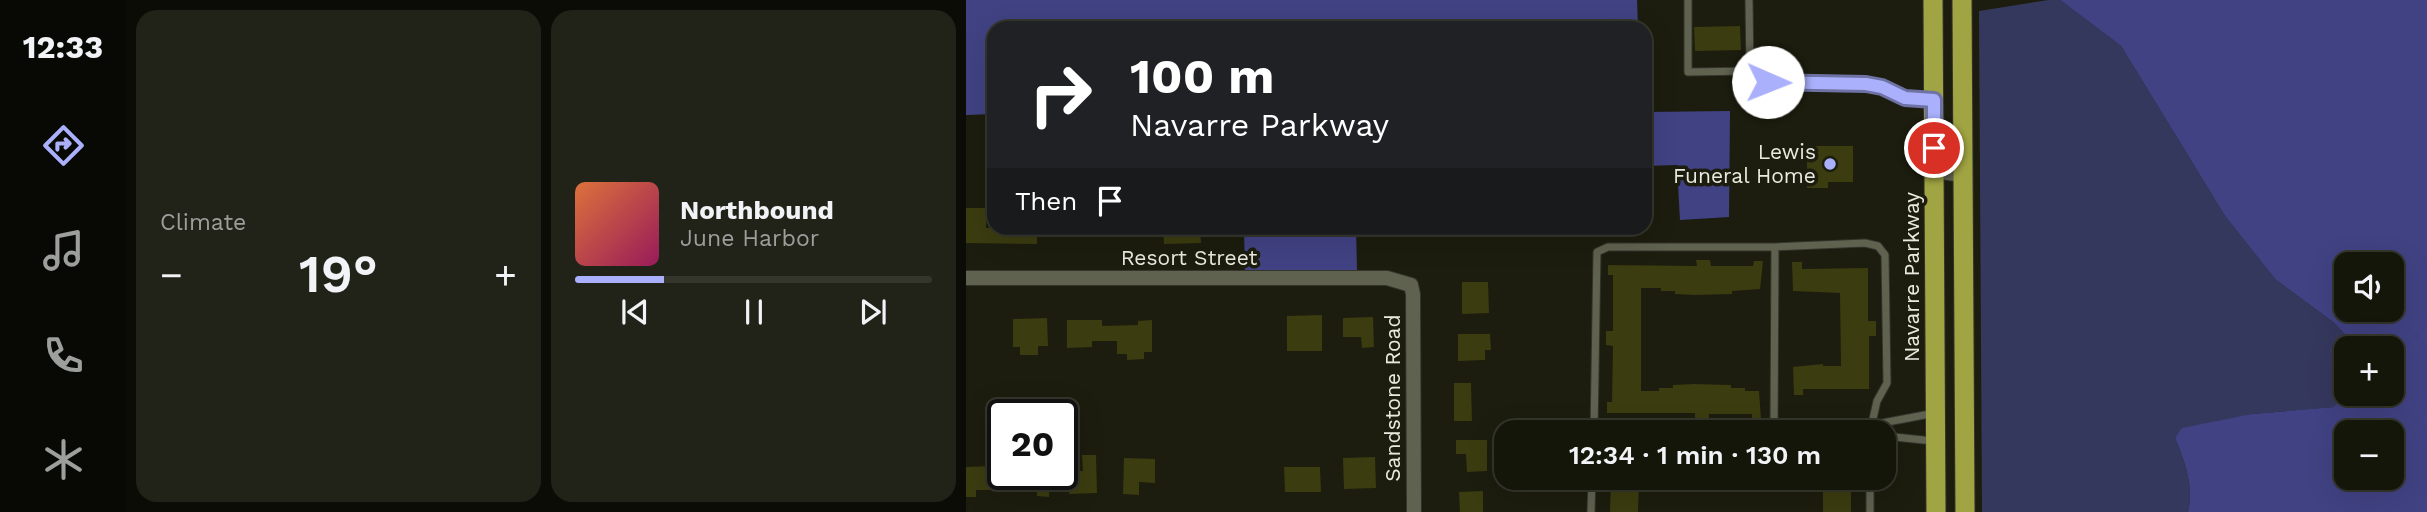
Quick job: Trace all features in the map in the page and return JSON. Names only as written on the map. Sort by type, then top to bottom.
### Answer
[{"type":"highway","name":"Navarre Parkway","points":[[1933,0],[1936,512]]},
{"type":"highway","points":[[1962,0],[1965,512]]},
{"type":"street","points":[[1934,172],[1963,175]]},
{"type":"street","name":"Resort Street","points":[[966,278],[1387,278],[1411,285]]},
{"type":"street","name":"Sandstone Road","points":[[1411,285],[1414,512]]},
{"type":"lane","points":[[1688,0],[1688,72],[1750,71],[1768,82],[1866,84],[1882,87],[1905,98],[1934,100]]},
{"type":"lane","points":[[1748,0],[1750,71]]},
{"type":"lane","points":[[1594,420],[1597,252],[1608,247],[1775,247],[1865,243],[1878,246],[1885,255],[1887,383],[1877,401],[1873,420]]},
{"type":"lane","points":[[1774,420],[1775,247]]},
{"type":"lane","points":[[1896,420],[1936,412]]},
{"type":"lane","points":[[1896,437],[1935,441]]},
{"type":"lane","points":[[1591,512],[1592,490]]},
{"type":"lane","points":[[1870,490],[1870,512]]},
{"type":"shaded area","points":[[966,0],[1637,0],[1638,21],[987,21],[987,114],[966,115]]},
{"type":"shaded area","points":[[2060,0],[2121,46],[2225,216],[2275,279],[2333,322],[2346,336],[2334,336],[2335,407],[2252,414],[2175,438],[2189,483],[2188,512],[1982,512],[1979,11]]},
{"type":"shaded area","points":[[2060,0],[2427,0],[2427,512],[2188,512],[2189,483],[2175,438],[2182,428],[2252,414],[2335,406],[2404,406],[2404,336],[2346,336],[2333,322],[2275,279],[2225,216],[2121,46]]},
{"type":"shaded area","points":[[1730,111],[1729,217],[1680,220],[1677,165],[1652,166],[1652,112]]},
{"type":"shaded area","points":[[1244,235],[1356,235],[1357,270],[1245,273]]},
{"type":"building","points":[[1740,26],[1741,50],[1695,51],[1694,27]]},
{"type":"building","points":[[1788,93],[1788,106],[1761,107],[1760,94]]},
{"type":"building","name":"Lewis Funeral Home","points":[[1807,146],[1853,146],[1853,182],[1828,182],[1828,188],[1807,188]]},
{"type":"building","points":[[966,208],[986,208],[987,235],[1037,235],[1037,244],[966,243]]},
{"type":"building","points":[[1163,235],[1200,235],[1201,243],[1164,244]]},
{"type":"building","points":[[1696,260],[1710,260],[1711,266],[1753,266],[1754,261],[1763,261],[1760,289],[1732,291],[1732,294],[1695,295],[1675,294],[1675,291],[1661,291],[1661,288],[1641,288],[1641,391],[1659,391],[1659,388],[1673,388],[1673,385],[1694,384],[1731,385],[1731,388],[1745,388],[1745,391],[1759,391],[1761,419],[1752,419],[1752,414],[1709,414],[1709,419],[1695,419],[1695,413],[1607,413],[1607,402],[1612,402],[1613,346],[1606,345],[1606,331],[1613,331],[1613,275],[1608,275],[1608,265],[1697,266]]},
{"type":"building","points":[[1792,262],[1802,262],[1802,269],[1868,268],[1868,321],[1876,321],[1876,336],[1869,336],[1869,389],[1803,389],[1803,395],[1794,395],[1793,367],[1823,364],[1841,366],[1840,293],[1793,291]]},
{"type":"building","points":[[1462,282],[1488,282],[1489,313],[1462,314]]},
{"type":"building","points":[[1322,315],[1322,351],[1287,351],[1287,316]]},
{"type":"building","points":[[1373,317],[1374,347],[1362,348],[1361,337],[1343,337],[1343,318]]},
{"type":"building","points":[[1047,318],[1048,346],[1038,346],[1038,355],[1020,355],[1020,347],[1013,347],[1013,319]]},
{"type":"building","points":[[1067,320],[1102,320],[1102,326],[1138,325],[1138,321],[1152,320],[1152,352],[1144,352],[1144,359],[1127,360],[1127,354],[1117,354],[1117,341],[1092,341],[1092,347],[1067,348]]},
{"type":"building","points":[[1458,334],[1490,334],[1491,350],[1485,350],[1485,360],[1458,361]]},
{"type":"building","points":[[1454,383],[1471,383],[1472,421],[1454,421]]},
{"type":"building","points":[[1456,440],[1487,440],[1487,471],[1467,472],[1466,454],[1456,454]]},
{"type":"building","points":[[1082,455],[1096,455],[1097,493],[1069,494],[1069,490],[1078,490],[1078,471],[1083,471]]},
{"type":"building","points":[[1375,457],[1376,488],[1344,489],[1343,458]]},
{"type":"building","points":[[1124,458],[1155,459],[1155,483],[1139,482],[1139,495],[1123,494]]},
{"type":"building","points":[[987,466],[987,490],[976,490],[976,497],[966,497],[966,467]]},
{"type":"building","points":[[1284,467],[1320,467],[1321,492],[1285,492]]},
{"type":"building","points":[[1049,490],[1049,497],[1037,496],[1037,491],[1015,491]]},
{"type":"building","points":[[1611,490],[1639,490],[1638,512],[1610,512]]},
{"type":"building","points":[[1823,490],[1851,490],[1851,512],[1823,512]]},
{"type":"building","points":[[1483,491],[1483,512],[1460,512],[1459,492]]},
{"type":"place","name":"Lewis Funeral Home","points":[[1830,164]]},
{"type":"route","points":[[1768,82],[1866,84],[1882,87],[1905,98],[1934,100],[1934,148]]}]
